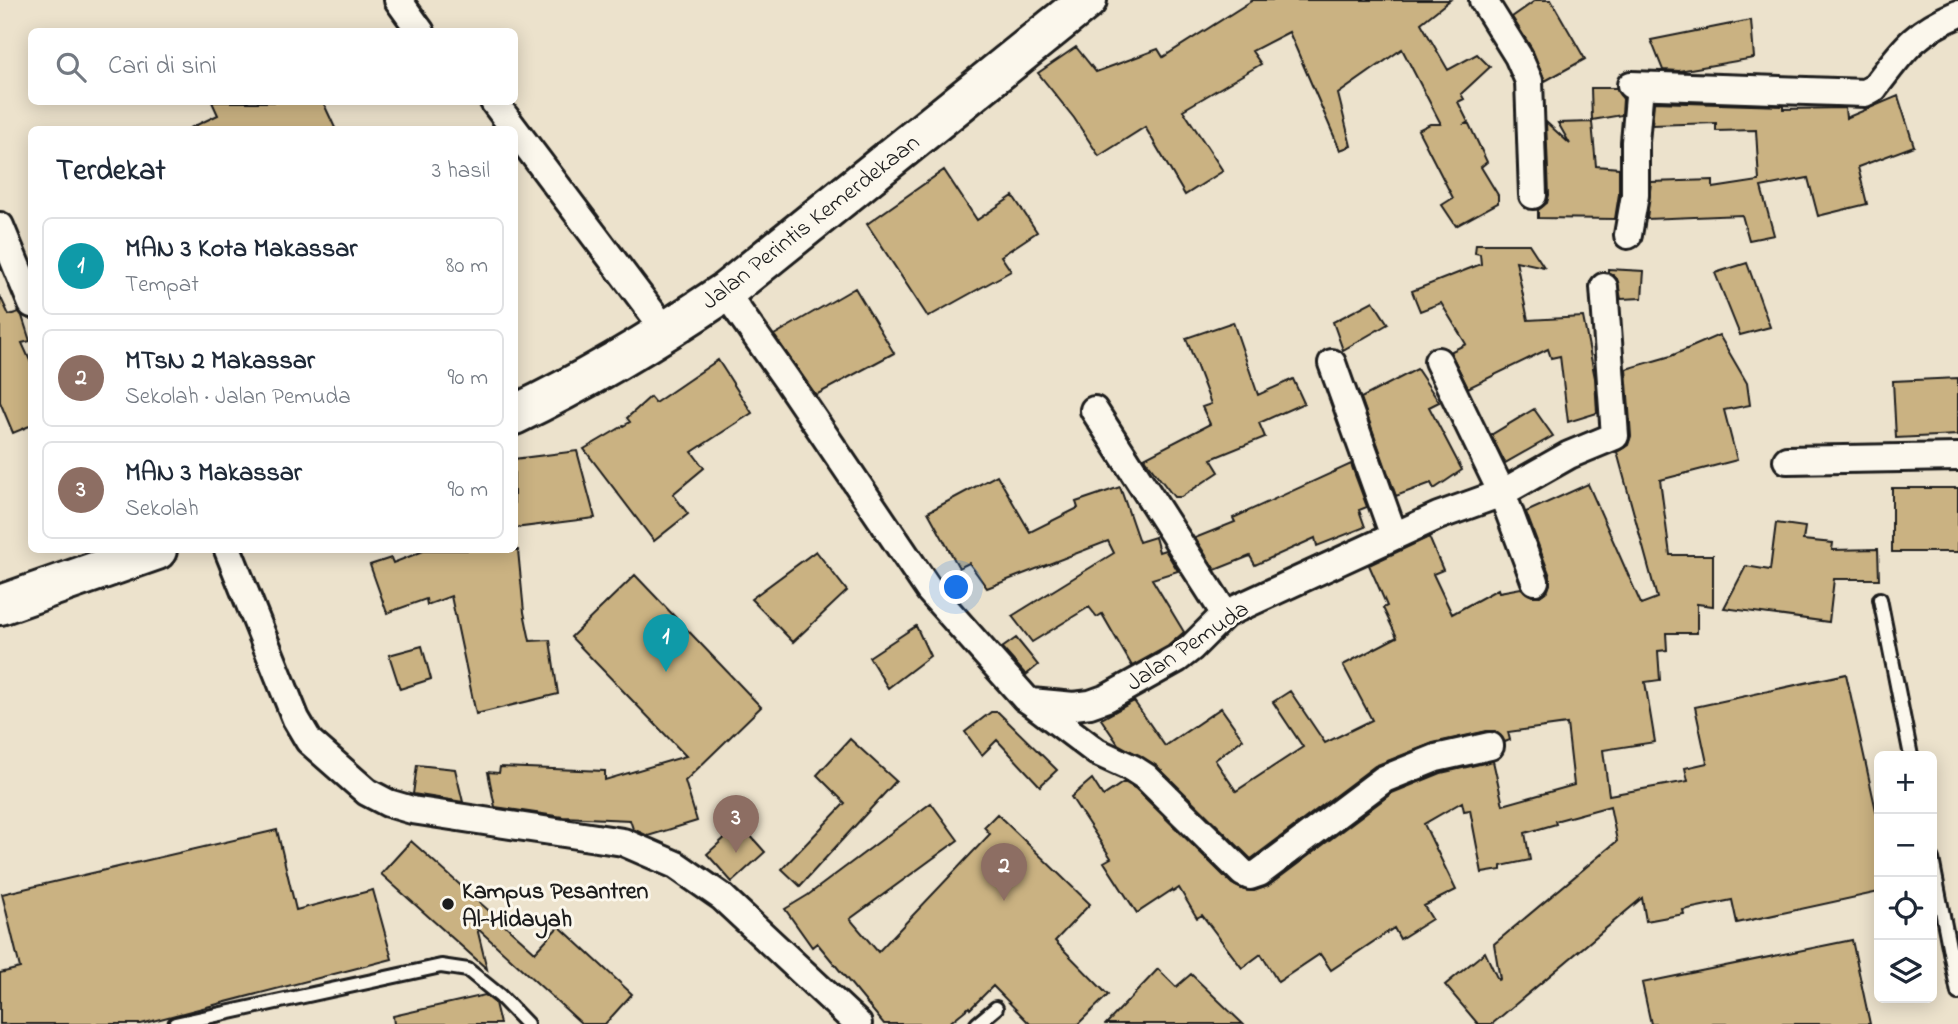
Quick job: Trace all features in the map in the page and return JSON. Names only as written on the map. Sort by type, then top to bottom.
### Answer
[{"type":"highway","name":"Jalan Perintis Kemerdekaan","points":[[518,413],[567,390],[660,335],[724,292],[1087,0]]},
{"type":"highway","points":[[0,605],[139,553]]},
{"type":"street","points":[[398,0],[418,28]]},
{"type":"street","points":[[418,0],[439,28]]},
{"type":"street","points":[[1483,0],[1518,56],[1529,82],[1532,195]]},
{"type":"street","points":[[1628,235],[1635,195],[1635,85],[1865,93],[1874,88],[1914,39],[1937,23],[1958,14]]},
{"type":"street","points":[[477,105],[493,126]]},
{"type":"street","points":[[496,105],[511,126]]},
{"type":"street","points":[[518,136],[660,335]]},
{"type":"street","points":[[518,158],[660,335]]},
{"type":"street","points":[[0,226],[28,294]]},
{"type":"street","name":"Jalan Pemuda","points":[[1031,702],[1074,706],[1107,698],[1177,659],[1226,614],[1438,516],[1502,493],[1569,455],[1615,436],[1604,287]]},
{"type":"street","points":[[724,292],[788,380],[929,590],[1031,702],[1097,752],[1132,768],[1146,778],[1243,873],[1250,876],[1259,873],[1384,779],[1436,758],[1490,746]]},
{"type":"street","points":[[1438,361],[1502,493],[1535,580]]},
{"type":"street","points":[[1332,363],[1394,536]]},
{"type":"street","points":[[1094,410],[1226,614]]},
{"type":"street","points":[[1787,460],[1958,457]]},
{"type":"street","points":[[229,553],[296,719],[309,741],[367,792],[388,803],[412,810],[623,842],[653,853],[688,872],[722,897],[858,1024]]},
{"type":"lane","points":[[1880,598],[1911,751]]},
{"type":"lane","points":[[1935,877],[1958,993]]},
{"type":"lane","points":[[175,1024],[442,966],[468,970],[500,996],[527,1024]]},
{"type":"lane","points":[[977,1024],[996,1008]]},
{"type":"building","points":[[1253,0],[1450,0],[1421,23],[1448,70],[1477,54],[1490,67],[1461,94],[1464,99],[1458,102],[1468,122],[1465,124],[1469,124],[1487,162],[1481,167],[1498,195],[1498,203],[1456,226],[1442,205],[1453,198],[1418,130],[1430,124],[1441,124],[1402,49],[1338,94],[1351,146],[1340,150],[1289,32],[1252,51],[1261,64],[1183,110],[1223,171],[1185,195],[1145,127],[1099,156],[1074,118],[1038,73],[1076,47],[1096,72],[1158,49],[1163,57]]},
{"type":"building","points":[[1536,0],[1551,0],[1585,59],[1545,81],[1532,49],[1512,17]]},
{"type":"building","points":[[1751,20],[1754,58],[1679,71],[1663,70],[1651,40]]},
{"type":"building","points":[[1591,88],[1616,88],[1623,99],[1622,115],[1592,120]]},
{"type":"building","points":[[1898,96],[1914,146],[1858,167],[1867,204],[1818,216],[1808,178],[1761,187],[1774,235],[1749,240],[1742,215],[1647,219],[1651,182],[1713,180],[1713,188],[1759,181],[1756,130],[1716,131],[1716,123],[1652,125],[1654,102],[1783,106],[1783,109],[1845,108],[1846,118]]},
{"type":"building","points":[[213,105],[324,105],[334,126],[195,126],[218,115]]},
{"type":"building","points":[[1546,122],[1570,144],[1558,123],[1592,122],[1596,166],[1619,168],[1615,219],[1538,218],[1538,210],[1547,203],[1549,195]]},
{"type":"building","points":[[944,170],[977,220],[1013,196],[1037,232],[1001,256],[1011,271],[928,317],[867,224]]},
{"type":"building","points":[[1476,244],[1529,244],[1544,267],[1516,261],[1528,320],[1583,317],[1595,378],[1597,413],[1568,422],[1560,356],[1551,358],[1548,349],[1468,388],[1450,352],[1466,344],[1441,303],[1420,311],[1412,291],[1481,264],[1480,254],[1475,253]]},
{"type":"building","points":[[1747,263],[1770,327],[1740,335],[1715,273]]},
{"type":"building","points":[[1608,269],[1644,271],[1642,298],[1621,299],[1617,279]]},
{"type":"building","points":[[855,288],[894,353],[816,395],[774,335]]},
{"type":"building","points":[[0,296],[9,315],[19,312],[22,316],[28,335],[28,342],[22,343],[28,356],[28,427],[13,433],[0,402]]},
{"type":"building","points":[[1373,301],[1388,324],[1343,350],[1333,322]]},
{"type":"building","points":[[1233,322],[1258,395],[1293,379],[1304,403],[1259,423],[1265,437],[1211,459],[1219,472],[1181,497],[1174,497],[1144,458],[1210,424],[1202,407],[1211,404],[1186,338]]},
{"type":"building","points":[[1719,335],[1747,383],[1750,405],[1724,410],[1737,460],[1660,480],[1670,555],[1713,555],[1713,606],[1697,604],[1697,633],[1666,633],[1667,650],[1658,651],[1660,680],[1645,682],[1655,742],[1603,750],[1609,795],[1688,781],[1685,768],[1707,763],[1695,707],[1846,674],[1874,801],[1874,893],[1737,923],[1732,900],[1683,910],[1684,914],[1646,921],[1642,898],[1492,1024],[1478,1024],[1445,985],[1485,952],[1498,980],[1500,979],[1494,944],[1617,841],[1610,806],[1555,821],[1556,824],[1525,833],[1530,860],[1482,873],[1470,810],[1464,811],[1462,802],[1424,824],[1456,890],[1424,906],[1432,919],[1400,939],[1394,928],[1331,970],[1320,954],[1278,982],[1261,954],[1242,968],[1202,915],[1197,918],[1179,888],[1137,913],[1104,862],[1111,858],[1071,797],[1092,779],[1103,796],[1124,782],[1136,789],[1232,884],[1254,891],[1268,886],[1392,793],[1441,773],[1493,761],[1503,805],[1574,785],[1567,724],[1508,732],[1510,740],[1505,742],[1495,731],[1487,731],[1433,743],[1375,766],[1251,859],[1157,766],[1118,744],[1101,719],[1134,701],[1165,746],[1221,708],[1243,739],[1215,760],[1236,791],[1303,747],[1273,702],[1290,691],[1325,743],[1372,720],[1343,665],[1397,637],[1383,608],[1387,606],[1369,565],[1429,537],[1443,570],[1433,574],[1452,614],[1498,589],[1499,592],[1521,588],[1532,596],[1540,596],[1548,590],[1550,576],[1526,512],[1588,484],[1641,604],[1657,598],[1617,452],[1628,445],[1631,436],[1626,369],[1671,356]]},
{"type":"building","points":[[718,360],[752,413],[692,452],[704,468],[673,494],[688,514],[654,541],[584,449],[630,422],[627,418],[650,397],[655,403]]},
{"type":"building","points":[[1417,369],[1439,402],[1429,407],[1462,470],[1434,489],[1431,483],[1396,496],[1361,398]]},
{"type":"building","points":[[1958,378],[1958,435],[1896,438],[1893,381]]},
{"type":"building","points":[[1534,409],[1553,436],[1505,463],[1491,435]]},
{"type":"building","points":[[577,451],[595,518],[518,528],[518,458]]},
{"type":"building","points":[[1351,464],[1367,507],[1359,510],[1365,527],[1317,546],[1315,538],[1255,565],[1250,556],[1215,570],[1195,538],[1235,522],[1233,518]]},
{"type":"building","points":[[997,475],[1030,532],[1078,508],[1076,502],[1120,487],[1139,542],[1155,537],[1159,552],[1165,550],[1178,571],[1152,579],[1184,632],[1168,646],[1132,666],[1102,614],[1097,617],[1089,607],[1032,642],[1012,616],[1114,553],[1108,541],[987,588],[969,563],[959,568],[928,512]]},
{"type":"building","points":[[1892,488],[1958,488],[1958,552],[1892,552]]},
{"type":"building","points":[[1776,523],[1805,527],[1803,540],[1833,543],[1832,550],[1878,549],[1879,579],[1834,579],[1829,622],[1724,608],[1746,566],[1770,570]]},
{"type":"building","points":[[518,550],[524,612],[530,641],[550,640],[558,694],[476,714],[451,596],[427,605],[426,599],[387,613],[370,565],[391,558],[393,563],[418,553],[518,553]]},
{"type":"building","points":[[816,551],[847,591],[793,642],[751,599]]},
{"type":"building","points":[[635,575],[761,707],[685,781],[697,821],[648,836],[633,829],[630,820],[563,817],[495,807],[488,772],[499,773],[500,767],[605,771],[605,780],[686,756],[571,637]]},
{"type":"building","points":[[916,626],[930,656],[888,688],[869,657]]},
{"type":"building","points":[[1016,638],[1038,665],[1026,675],[1002,648]]},
{"type":"building","points":[[422,646],[431,679],[400,689],[389,655]]},
{"type":"building","points":[[991,712],[998,712],[1057,770],[1040,786],[997,740],[982,755],[965,732]]},
{"type":"building","points":[[850,739],[896,781],[800,886],[782,869],[845,803],[817,775]]},
{"type":"building","points":[[417,765],[455,769],[463,802],[413,794]]},
{"type":"building","points":[[931,803],[958,840],[850,919],[878,952],[990,834],[984,827],[997,814],[1090,904],[1055,941],[1108,995],[1078,1024],[1030,1024],[993,986],[970,1009],[969,1007],[948,1024],[884,1024],[817,943],[812,947],[785,909],[808,895]]},
{"type":"building","points":[[740,824],[765,852],[732,882],[707,854]]},
{"type":"building","points":[[277,830],[296,910],[373,890],[392,959],[141,1024],[0,1024],[0,973],[20,968],[2,894]]},
{"type":"building","points":[[411,841],[535,952],[559,926],[632,994],[605,1024],[582,1024],[477,928],[487,969],[381,874]]},
{"type":"building","points":[[1852,940],[1870,1024],[1651,1024],[1642,983]]},
{"type":"building","points":[[1158,969],[1176,987],[1191,974],[1243,1024],[1106,1024]]},
{"type":"building","points":[[485,995],[495,1003],[500,1024],[394,1024],[393,1016]]},
{"type":"place","name":"MAN 3 Kota Makassar","points":[[666,672]]},
{"type":"place","name":"MAN 3 Makassar","points":[[736,853]]},
{"type":"place","name":"MTsN 2 Makassar","points":[[1004,901]]},
{"type":"place","name":"Kampus Pesantren Al-Hidayah","points":[[448,904]]}]
